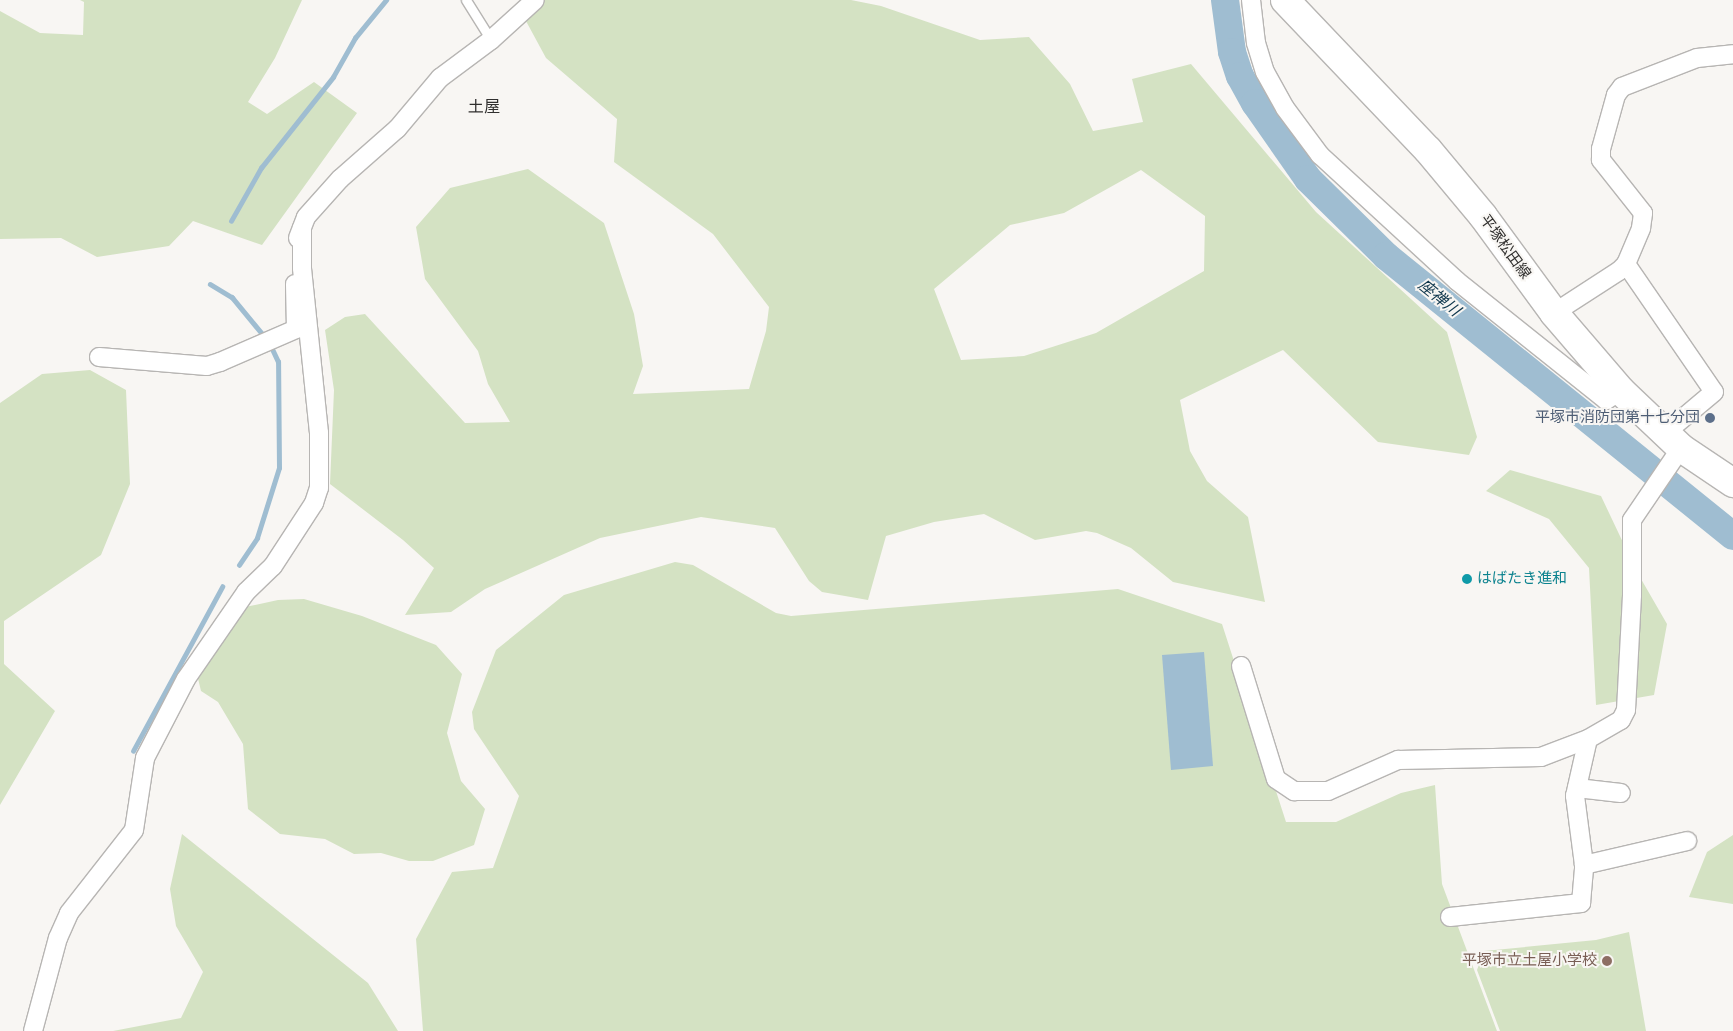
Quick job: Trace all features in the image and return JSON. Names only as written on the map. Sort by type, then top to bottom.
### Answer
[{"type":"main road","name":"平塚松田線","points":[[1285,0],[1428,150],[1483,216],[1554,313],[1621,391],[1672,441],[1733,483]]},
{"type":"street","points":[[99,357],[207,366],[296,329],[294,248],[306,217],[340,179],[397,129],[440,78],[491,40],[535,0]]},
{"type":"street","points":[[1251,0],[1256,43],[1266,72],[1285,108],[1320,155],[1457,281],[1606,400],[1621,391]]},
{"type":"street","points":[[1554,313],[1626,264],[1641,228],[1643,213],[1601,160],[1600,148],[1616,95],[1622,87],[1697,58],[1733,54]]},
{"type":"street","points":[[33,1031],[58,938],[69,913],[134,830],[145,758],[186,679],[246,592],[273,566],[314,503],[319,488],[319,433],[302,268],[302,228]]},
{"type":"street","points":[[1241,666],[1276,779],[1294,791],[1328,791],[1398,760],[1541,756],[1588,739],[1621,720],[1626,710],[1632,595],[1629,532],[1632,520],[1652,487],[1672,441],[1714,392],[1626,264]]},
{"type":"street","points":[[1450,917],[1581,902],[1584,865],[1578,833],[1577,788],[1588,739]]},
{"type":"street","points":[[1577,788],[1621,793]]},
{"type":"street","points":[[1584,865],[1687,841]]},
{"type":"lane","points":[[466,0],[491,40]]},
{"type":"green space","points":[[80,0],[302,0],[275,58],[248,102],[267,114],[314,82],[357,113],[262,245],[193,221],[169,246],[97,257],[61,238],[0,239],[0,11],[40,33],[83,35],[84,2]]},
{"type":"green space","points":[[542,0],[851,0],[881,6],[980,40],[1029,37],[1070,84],[1093,131],[1143,122],[1132,79],[1191,64],[1316,212],[1447,332],[1477,437],[1469,455],[1378,442],[1283,350],[1180,400],[1190,451],[1207,481],[1248,517],[1265,602],[1173,582],[1131,548],[1097,533],[1086,531],[1035,540],[984,514],[934,522],[886,536],[868,600],[822,592],[809,581],[775,528],[701,517],[600,538],[485,589],[451,612],[405,615],[434,568],[403,540],[330,484],[334,390],[325,330],[345,317],[365,314],[465,423],[510,422],[488,384],[478,351],[425,279],[416,227],[450,188],[528,169],[604,223],[634,314],[643,366],[633,394],[749,389],[766,331],[769,307],[713,234],[614,162],[617,119],[546,58],[520,10]],"holes":[[[1141,170],[1205,216],[1204,271],[1096,333],[1024,356],[961,360],[934,289],[1010,225],[1064,213]]]},
{"type":"green space","points":[[90,370],[126,390],[130,484],[101,555],[4,621],[4,664],[55,711],[0,805],[0,403],[42,374]]},
{"type":"green space","points":[[1510,470],[1601,496],[1637,572],[1667,624],[1654,695],[1596,705],[1589,568],[1549,519],[1486,491]]},
{"type":"green space","points":[[675,562],[693,565],[776,613],[791,616],[1118,589],[1222,624],[1286,822],[1336,822],[1401,793],[1435,785],[1442,884],[1497,1031],[423,1031],[416,939],[452,872],[493,868],[519,796],[474,729],[472,712],[496,650],[564,595]]},
{"type":"green space","points":[[304,599],[362,616],[436,645],[462,674],[447,733],[461,781],[485,809],[474,845],[433,861],[409,861],[381,853],[354,854],[325,839],[280,834],[248,809],[243,744],[218,702],[201,691],[195,666],[236,609],[278,600]]},
{"type":"green space","points":[[182,834],[368,983],[398,1031],[113,1031],[181,1018],[203,972],[176,926],[170,889]]},
{"type":"green space","points":[[1733,835],[1733,904],[1689,897],[1707,852]]},
{"type":"green space","points":[[1629,932],[1646,1031],[1500,1031],[1477,970],[1484,951],[1596,940]]},
{"type":"water","points":[[1204,652],[1213,766],[1171,770],[1162,655]]},
{"type":"waterway","points":[[231,221],[261,168],[333,77],[355,38],[386,0]]},
{"type":"waterway","name":"座禅川","points":[[1225,0],[1232,52],[1240,76],[1255,103],[1308,179],[1386,256],[1733,536]]},
{"type":"waterway","points":[[210,284],[232,297],[265,337]]},
{"type":"waterway","points":[[239,565],[257,538],[279,468],[278,362],[270,345]]},
{"type":"waterway","points":[[133,751],[222,587]]},
{"type":"place","name":"平塚市消防団第十七分団","points":[[1710,418]]},
{"type":"place","name":"はばたき進和","points":[[1467,579]]},
{"type":"place","name":"平塚市立土屋小学校","points":[[1607,961]]},
{"type":"district","name":"土屋","points":[[484,107]]}]
